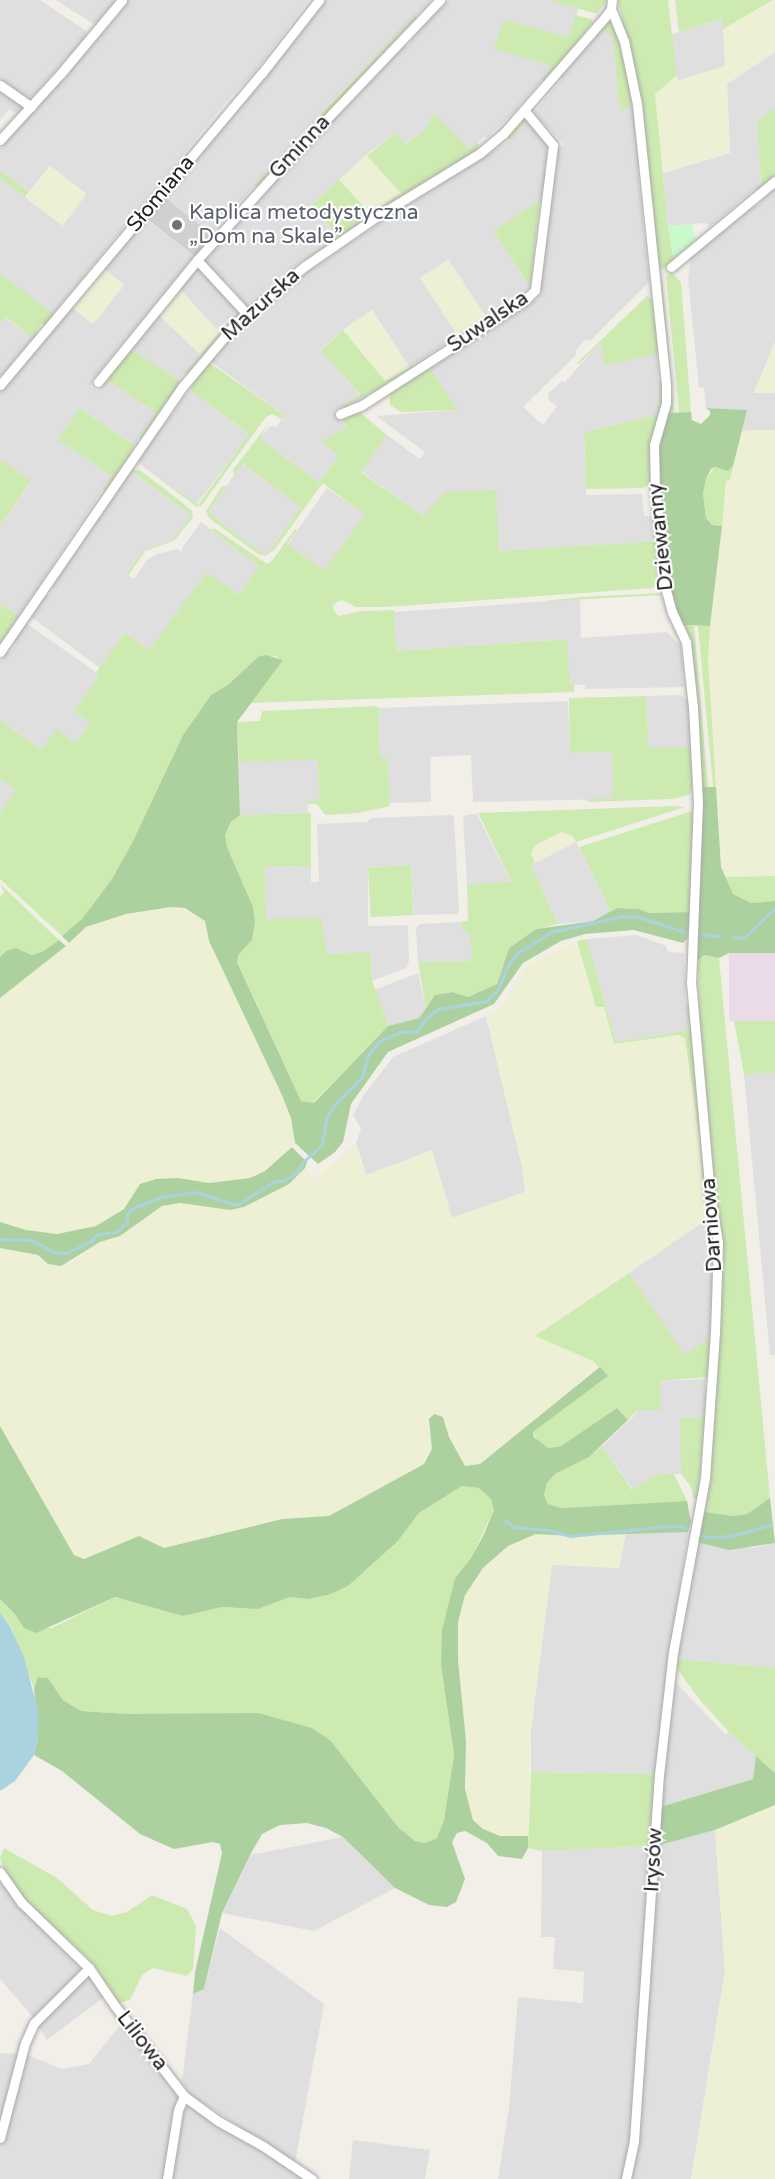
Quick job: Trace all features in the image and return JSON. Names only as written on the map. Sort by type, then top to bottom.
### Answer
[{"type":"street","points":[[0,140],[122,0]]},
{"type":"street","name":"Słomiana","points":[[0,385],[255,81],[319,0]]},
{"type":"street","name":"Gminna","points":[[98,382],[197,260],[281,167],[440,0]]},
{"type":"street","name":"Mazurska","points":[[0,652],[183,386],[246,313],[305,266],[379,215],[480,153],[525,111],[612,4]]},
{"type":"street","name":"Dziewanny","points":[[612,4],[624,41],[637,104],[653,277],[667,394],[654,445],[655,489],[667,598],[686,642],[697,754],[693,939]]},
{"type":"street","points":[[0,85],[31,107]]},
{"type":"street","name":"Suwalska","points":[[340,414],[362,405],[525,300],[535,290],[553,145],[525,111]]},
{"type":"street","points":[[671,267],[775,181]]},
{"type":"street","points":[[197,260],[246,313]]},
{"type":"street","name":"Darniowa","points":[[692,1541],[705,1478],[715,1332],[718,1244],[694,1027],[691,969],[693,939]]},
{"type":"street","name":"Irysów","points":[[626,2179],[634,2141],[659,1774],[673,1652],[692,1541]]},
{"type":"street","name":"Liliowa","points":[[0,1872],[22,1903],[89,1968],[184,2096],[218,2121],[263,2146],[312,2179]]},
{"type":"street","points":[[0,2138],[25,2043],[34,2023],[89,1968]]},
{"type":"street","points":[[167,2179],[178,2110],[184,2096]]},
{"type":"shaded area","points":[[0,0],[40,0],[86,31],[87,36],[33,96],[27,97],[0,79]]},
{"type":"shaded area","points":[[56,0],[115,0],[97,23],[92,23]]},
{"type":"shaded area","points":[[126,0],[309,0],[255,71],[226,102],[52,315],[0,273],[0,178],[61,224],[86,194],[50,166],[29,192],[0,170],[0,149],[60,81],[66,79],[68,72],[127,4]]},
{"type":"shaded area","points":[[323,0],[431,0],[332,101],[211,233],[164,197],[282,55]]},
{"type":"shaded area","points":[[449,0],[549,0],[579,7],[569,37],[554,66],[512,114],[487,138],[484,137],[469,149],[423,131],[405,144],[395,133],[366,155],[311,207],[337,235],[275,280],[246,305],[227,281],[225,282],[204,260],[307,145],[403,46],[408,46],[414,35]]},
{"type":"shaded area","points":[[723,19],[726,66],[677,81],[672,34]]},
{"type":"shaded area","points":[[598,31],[612,35],[620,111],[631,105],[649,282],[591,340],[585,340],[576,350],[576,355],[523,407],[543,425],[557,406],[549,400],[548,394],[562,381],[565,382],[601,341],[604,365],[657,354],[658,381],[661,381],[657,415],[584,432],[586,495],[642,494],[644,516],[654,516],[657,541],[499,551],[423,516],[361,471],[387,435],[420,459],[425,452],[376,416],[457,410],[430,368],[539,298],[558,151],[564,144],[534,113],[564,77],[560,73]]},
{"type":"shaded area","points":[[775,52],[775,108],[757,121],[761,184],[710,226],[705,223],[668,226],[663,173],[730,153],[727,84]]},
{"type":"shaded area","points":[[0,90],[22,104],[22,109],[17,114],[10,109],[0,120]]},
{"type":"shaded area","points":[[526,119],[549,144],[542,200],[493,231],[529,285],[522,295],[487,318],[448,260],[420,278],[458,336],[409,367],[372,310],[321,349],[360,396],[333,411],[347,427],[322,443],[339,456],[319,482],[260,439],[269,427],[277,426],[284,415],[210,361],[237,331],[297,279],[509,141]]},
{"type":"shaded area","points":[[775,184],[775,342],[754,392],[775,393],[775,430],[741,431],[747,410],[706,408],[704,388],[699,387],[688,279],[691,257],[748,207],[751,209],[761,203],[767,191]]},
{"type":"shaded area","points":[[163,196],[213,235],[195,257],[146,218]]},
{"type":"shaded area","points":[[145,218],[194,256],[93,379],[91,387],[98,391],[107,380],[156,413],[134,445],[79,408],[59,440],[112,476],[19,615],[0,604],[0,526],[31,482],[0,459],[0,391],[72,307],[94,323],[124,285],[104,269]]},
{"type":"shaded area","points":[[198,267],[237,311],[217,330],[177,286]]},
{"type":"shaded area","points":[[159,315],[200,354],[177,381],[131,350]]},
{"type":"shaded area","points":[[5,317],[33,338],[0,377],[0,323]]},
{"type":"shaded area","points":[[190,390],[249,435],[196,506],[136,461]]},
{"type":"shaded area","points":[[242,464],[302,507],[266,556],[211,515],[210,509]]},
{"type":"shaded area","points":[[131,472],[191,515],[172,541],[143,550],[127,574],[134,579],[147,560],[157,554],[177,549],[183,553],[182,548],[201,522],[260,566],[239,595],[149,650],[125,633],[100,668],[31,617],[44,597],[49,596],[54,589],[52,585]]},
{"type":"shaded area","points":[[327,488],[366,515],[326,571],[287,545]]},
{"type":"shaded area","points":[[580,599],[581,638],[667,632],[681,646],[684,687],[585,689],[585,685],[570,685],[566,639],[397,651],[394,612]]},
{"type":"shaded area","points":[[26,623],[100,675],[74,712],[90,723],[76,744],[42,750],[0,720],[0,661],[5,654],[11,652],[16,644],[14,641]]},
{"type":"shaded area","points":[[681,695],[689,702],[693,747],[649,749],[646,696]]},
{"type":"shaded area","points":[[568,701],[570,753],[612,752],[614,799],[473,802],[471,755],[430,757],[431,802],[390,803],[388,758],[380,758],[379,708]]},
{"type":"shaded area","points":[[318,759],[319,801],[307,801],[308,813],[240,815],[239,762]]},
{"type":"shaded area","points":[[0,779],[15,789],[0,814]]},
{"type":"shaded area","points":[[477,814],[512,883],[467,884],[463,818],[466,815]]},
{"type":"shaded area","points":[[452,815],[454,817],[459,911],[457,914],[414,915],[411,865],[368,867],[368,926],[408,925],[409,961],[406,968],[372,981],[371,953],[327,954],[320,918],[266,920],[265,867],[311,866],[311,882],[319,882],[317,824],[367,822],[371,818]]},
{"type":"shaded area","points":[[576,842],[611,912],[593,921],[558,924],[531,865]]},
{"type":"shaded area","points":[[460,922],[462,931],[470,932],[473,961],[418,962],[416,928],[420,924]]},
{"type":"shaded area","points":[[637,935],[666,946],[668,952],[684,953],[685,1003],[688,1005],[690,1030],[616,1042],[587,939]]},
{"type":"shaded area","points":[[729,953],[775,953],[775,1021],[729,1021]]},
{"type":"shaded area","points":[[418,973],[426,1007],[419,1018],[388,1026],[374,990]]},
{"type":"shaded area","points":[[486,1016],[522,1166],[525,1192],[452,1218],[432,1151],[366,1175],[356,1143],[361,1129],[353,1115],[364,1095],[393,1057]]},
{"type":"shaded area","points":[[775,1073],[775,1355],[770,1355],[744,1074]]},
{"type":"shaded area","points":[[707,1219],[708,1260],[713,1264],[710,1337],[685,1356],[629,1273]]},
{"type":"shaded area","points":[[705,1379],[705,1417],[681,1418],[681,1474],[658,1474],[633,1490],[602,1446],[634,1416],[659,1381]]},
{"type":"shaded area","points":[[626,1532],[688,1532],[671,1647],[673,1685],[676,1683],[726,1735],[729,1732],[756,1756],[753,1779],[657,1808],[659,1774],[531,1772],[531,1730],[552,1564],[619,1568]]},
{"type":"shaded area","points":[[696,1542],[753,1548],[775,1543],[775,1668],[678,1659]]},
{"type":"shaded area","points":[[715,1830],[725,1971],[691,2179],[498,2179],[509,2108],[518,1997],[583,2003],[584,1972],[553,1969],[555,1937],[541,1937],[542,1851],[656,1846]]},
{"type":"shaded area","points":[[343,1837],[395,1888],[314,1931],[222,1913],[250,1855]]},
{"type":"shaded area","points":[[0,1882],[19,1905],[89,1975],[103,1998],[47,2040],[33,2017],[0,1979]]},
{"type":"shaded area","points":[[220,1928],[324,2004],[295,2163],[191,2095],[182,2081],[193,1994],[204,1989]]},
{"type":"shaded area","points":[[122,2023],[179,2098],[164,2179],[0,2179],[0,2053],[25,2054],[62,2069],[89,2064]]},
{"type":"shaded area","points":[[188,2107],[252,2143],[306,2179],[170,2179],[182,2112]]},
{"type":"shaded area","points":[[353,2140],[430,2150],[425,2179],[349,2179]]},
{"type":"green space","points":[[549,0],[607,0],[597,14]]},
{"type":"green space","points":[[618,0],[668,0],[677,75],[655,94],[668,226],[674,261],[663,269],[658,268],[640,100]]},
{"type":"green space","points":[[675,0],[773,0],[723,29],[722,19],[679,32]]},
{"type":"green space","points":[[775,0],[775,52],[727,84],[730,153],[663,173],[655,94],[677,75],[678,81],[725,66],[723,29]]},
{"type":"green space","points":[[576,15],[591,19],[593,22],[546,80],[542,80],[553,66],[493,49],[504,20],[568,37]]},
{"type":"green space","points":[[415,16],[417,18],[315,125],[312,123]]},
{"type":"green space","points":[[604,23],[613,24],[619,40],[629,82],[640,168],[638,169],[631,106],[620,112],[612,35],[598,31],[561,73],[564,77],[562,80],[559,74]]},
{"type":"green space","points":[[775,108],[775,176],[758,190],[755,189],[761,184],[757,121]]},
{"type":"green space","points":[[435,114],[469,149],[478,142],[479,148],[298,264],[337,235],[311,206],[339,180],[370,213],[401,193],[367,156],[395,133],[406,144],[423,131]]},
{"type":"green space","points":[[527,119],[550,145],[543,201],[539,202],[529,285],[493,231],[542,199],[549,144],[527,120],[509,141],[507,137],[523,120]]},
{"type":"green space","points":[[292,144],[294,147],[257,187],[254,186]]},
{"type":"green space","points":[[366,155],[401,193],[374,218],[339,180]]},
{"type":"green space","points":[[50,166],[87,194],[63,226],[26,198]]},
{"type":"green space","points":[[0,170],[29,192],[25,197],[0,178]]},
{"type":"green space","points":[[692,224],[695,244],[674,261],[668,226]]},
{"type":"green space","points":[[449,260],[487,318],[458,336],[420,279]]},
{"type":"green space","points":[[196,267],[198,267],[151,325]]},
{"type":"green space","points":[[198,267],[240,312],[187,374],[184,373],[238,311]]},
{"type":"green space","points":[[104,269],[124,285],[93,324],[73,308]]},
{"type":"green space","points":[[672,272],[681,282],[691,412],[679,412],[666,276]]},
{"type":"green space","points":[[0,273],[56,316],[47,325],[41,324],[36,331],[38,337],[33,342],[29,343],[33,338],[6,317],[0,323]]},
{"type":"green space","points":[[662,279],[674,412],[666,413],[658,284]]},
{"type":"green space","points":[[180,289],[218,332],[200,354],[159,315]]},
{"type":"green space","points":[[647,296],[652,299],[659,354],[604,365],[601,342],[578,365],[578,362]]},
{"type":"green space","points":[[372,310],[409,367],[385,381],[343,330]]},
{"type":"green space","points":[[343,330],[385,381],[427,358],[406,373],[344,408],[341,406],[360,395],[321,350]]},
{"type":"green space","points":[[142,331],[145,332],[131,350],[181,381],[142,438],[139,438],[156,413],[107,380]]},
{"type":"green space","points":[[775,342],[775,393],[754,393],[774,345]]},
{"type":"green space","points":[[207,361],[284,415],[282,419],[272,414],[266,417],[202,505],[197,507],[138,463],[198,505],[249,434],[190,390]]},
{"type":"green space","points":[[430,368],[458,410],[401,412],[390,405],[389,391]]},
{"type":"green space","points":[[661,381],[664,395],[651,484],[643,488],[586,489],[584,432],[657,415]]},
{"type":"green space","points":[[79,408],[134,445],[132,452],[105,491],[103,490],[112,476],[58,440]]},
{"type":"green space","points":[[706,408],[747,410],[733,466],[728,471],[715,467],[711,469],[703,493],[706,518],[712,525],[722,526],[710,626],[683,625],[673,607],[669,588],[656,454],[666,413],[691,412],[692,420],[701,424],[710,415],[710,411]]},
{"type":"green space","points":[[355,412],[362,414],[387,435],[361,472],[423,516],[445,492],[496,490],[499,551],[657,541],[662,584],[653,588],[386,607],[356,607],[342,600],[337,602],[332,607],[338,616],[361,611],[394,610],[397,651],[567,639],[570,684],[574,685],[574,692],[250,703],[282,660],[275,656],[258,657],[229,684],[211,695],[183,735],[133,841],[112,879],[82,919],[62,936],[0,879],[0,814],[15,789],[0,779],[0,720],[42,750],[56,729],[76,743],[90,723],[74,712],[99,675],[96,672],[125,633],[149,650],[207,572],[239,595],[259,566],[211,530],[214,528],[267,564],[271,562],[295,529],[297,530],[287,544],[324,570],[365,515],[322,484],[275,549],[266,556],[301,507],[243,464],[234,475],[233,470],[268,424],[260,439],[319,482],[339,456],[321,442],[347,427],[340,417]]},
{"type":"green space","points":[[775,430],[775,876],[725,877],[721,867],[708,658],[710,626],[727,480],[730,480],[741,431]]},
{"type":"green space","points":[[0,459],[31,481],[0,526]]},
{"type":"green space","points":[[733,466],[730,480],[726,481],[722,526],[712,525],[706,518],[703,493],[706,479],[715,467],[728,471]]},
{"type":"green space","points":[[131,469],[141,471],[184,504],[192,511],[193,517],[174,541],[145,551],[129,575],[127,574],[143,550],[172,541],[191,515],[132,472],[120,490],[116,487]]},
{"type":"green space","points":[[222,486],[227,486],[210,509],[211,515],[266,556],[258,554],[209,518],[206,511]]},
{"type":"green space","points":[[658,593],[664,595],[534,602],[581,597]]},
{"type":"green space","points":[[0,604],[19,615],[0,644]]},
{"type":"green space","points":[[683,625],[694,626],[708,787],[701,787]]},
{"type":"green space","points":[[698,626],[710,626],[708,658],[716,787],[713,787]]},
{"type":"green space","points":[[266,655],[283,660],[237,722],[240,815],[231,822],[225,835],[227,847],[253,907],[255,923],[252,940],[239,954],[237,962],[301,1101],[314,1103],[388,1026],[419,1018],[435,995],[452,992],[468,997],[497,984],[509,948],[536,929],[593,921],[617,908],[639,909],[649,913],[691,912],[687,939],[683,943],[634,930],[585,934],[561,941],[523,963],[494,1004],[388,1052],[351,1104],[343,1142],[335,1152],[318,1164],[295,1143],[291,1118],[281,1093],[209,941],[205,921],[185,908],[171,907],[126,914],[86,927],[69,943],[62,936],[82,919],[112,879],[133,841],[183,735],[211,695],[229,684],[258,657]]},
{"type":"green space","points":[[646,696],[649,748],[693,747],[692,791],[689,795],[672,799],[588,802],[586,799],[613,798],[612,752],[570,753],[569,698]]},
{"type":"green space","points":[[376,706],[379,708],[380,757],[388,758],[390,806],[358,813],[325,815],[317,804],[307,804],[307,801],[319,801],[318,760],[239,762],[237,722],[260,721],[262,711]]},
{"type":"green space","points":[[701,787],[716,787],[721,867],[733,894],[751,903],[775,901],[775,953],[729,953],[719,958],[704,955],[698,960]]},
{"type":"green space","points":[[685,807],[576,842],[573,836],[561,832],[535,845],[531,854],[535,862],[531,865],[558,924],[536,929],[509,948],[497,984],[468,997],[452,992],[435,995],[426,1007],[418,962],[472,961],[470,933],[462,931],[460,922],[468,921],[467,884],[512,882],[478,813]]},
{"type":"green space","points":[[694,812],[691,912],[649,913],[639,909],[617,908],[611,912],[579,847]]},
{"type":"green space","points":[[311,813],[311,866],[265,867],[266,919],[321,918],[327,954],[371,952],[372,981],[388,1026],[313,1103],[307,1104],[301,1101],[237,961],[239,954],[252,940],[255,923],[253,907],[227,847],[225,835],[231,822],[240,815]]},
{"type":"green space","points":[[561,832],[573,836],[576,842],[535,862],[531,854],[535,845]]},
{"type":"green space","points":[[411,865],[414,915],[371,917],[368,867]]},
{"type":"green space","points":[[775,876],[775,901],[751,903],[733,894],[725,877]]},
{"type":"green space","points":[[0,884],[59,940],[42,952],[31,955],[6,951],[0,957],[0,897],[4,892]]},
{"type":"green space","points":[[171,907],[185,908],[205,921],[209,941],[281,1093],[291,1118],[295,1143],[265,1171],[250,1178],[209,1183],[178,1178],[156,1179],[140,1184],[124,1209],[96,1226],[57,1234],[26,1230],[0,1222],[0,998],[86,927],[126,914]]},
{"type":"green space","points":[[587,939],[616,1042],[690,1030],[688,1005],[690,1006],[707,1206],[704,1207],[699,1134],[685,1039],[679,1035],[614,1044],[604,1007],[596,1007],[577,941]]},
{"type":"green space","points":[[59,940],[66,946],[0,998],[0,957],[6,951],[16,948],[31,955],[42,952]]},
{"type":"green space","points":[[577,941],[596,1007],[604,1007],[614,1044],[679,1035],[685,1039],[699,1134],[705,1221],[535,1336],[593,1361],[600,1367],[480,1464],[466,1466],[449,1437],[443,1417],[429,1419],[432,1449],[424,1464],[329,1516],[164,1548],[139,1536],[84,1559],[74,1555],[0,1426],[0,1248],[38,1255],[48,1264],[71,1262],[100,1242],[120,1236],[162,1206],[180,1203],[230,1210],[244,1207],[289,1184],[305,1168],[315,1179],[356,1143],[366,1175],[432,1150],[452,1218],[525,1192],[522,1166],[486,1016],[502,1005],[525,968],[536,960]]},
{"type":"green space","points":[[704,955],[719,958],[770,1498],[747,1514],[733,1516],[705,1512],[720,1243],[700,1023],[698,960]]},
{"type":"green space","points":[[734,1021],[775,1021],[775,1073],[744,1074]]},
{"type":"green space","points":[[292,1147],[307,1162],[305,1168],[289,1184],[244,1207],[230,1210],[180,1203],[162,1206],[120,1236],[100,1242],[61,1266],[48,1264],[38,1255],[0,1248],[0,1222],[26,1230],[57,1234],[96,1226],[124,1209],[140,1184],[156,1179],[178,1178],[209,1183],[250,1178],[265,1171]]},
{"type":"green space","points":[[629,1273],[685,1355],[710,1337],[708,1377],[660,1381],[661,1410],[638,1410],[628,1420],[617,1408],[561,1446],[548,1448],[539,1444],[533,1432],[608,1376],[593,1361],[535,1336]]},
{"type":"green space","points":[[600,1367],[608,1376],[533,1432],[534,1437],[548,1448],[561,1446],[617,1408],[628,1420],[589,1457],[555,1474],[547,1483],[544,1495],[548,1504],[561,1508],[687,1501],[691,1522],[688,1532],[570,1536],[536,1534],[508,1546],[483,1568],[465,1595],[458,1622],[458,1660],[466,1741],[465,1789],[473,1820],[483,1829],[500,1836],[528,1836],[528,1848],[522,1859],[498,1856],[487,1843],[465,1831],[457,1833],[452,1842],[465,1879],[456,1902],[447,1907],[429,1905],[395,1888],[343,1837],[326,1828],[307,1823],[280,1825],[262,1834],[250,1855],[222,1913],[204,1989],[193,1994],[195,1972],[222,1853],[220,1844],[213,1842],[174,1849],[140,1834],[62,1771],[34,1755],[38,1737],[34,1689],[38,1677],[48,1678],[63,1700],[81,1711],[128,1714],[258,1713],[312,1728],[331,1741],[398,1827],[415,1841],[425,1843],[437,1838],[444,1820],[454,1755],[441,1665],[442,1630],[455,1578],[471,1558],[494,1510],[491,1499],[479,1488],[462,1486],[419,1513],[397,1542],[348,1586],[328,1595],[308,1599],[290,1597],[258,1609],[222,1607],[183,1616],[115,1597],[36,1633],[24,1628],[14,1613],[0,1599],[0,1426],[74,1555],[84,1559],[139,1536],[164,1548],[282,1519],[329,1516],[424,1464],[432,1449],[429,1419],[434,1414],[443,1417],[449,1437],[465,1466],[480,1464]]},
{"type":"green space","points":[[705,1417],[698,1499],[694,1499],[691,1487],[681,1474],[680,1418]]},
{"type":"green space","points":[[602,1446],[632,1490],[658,1474],[674,1474],[687,1501],[561,1508],[548,1504],[544,1495],[547,1483],[555,1474],[589,1457]]},
{"type":"green space","points":[[462,1486],[479,1488],[491,1499],[494,1510],[471,1558],[455,1578],[441,1665],[454,1755],[444,1820],[437,1838],[425,1843],[415,1841],[398,1827],[331,1741],[128,1714],[81,1711],[63,1700],[48,1678],[39,1677],[34,1689],[11,1626],[0,1613],[0,1599],[14,1613],[24,1628],[52,1628],[115,1597],[183,1616],[222,1607],[258,1609],[290,1597],[308,1599],[328,1595],[364,1572],[397,1542],[419,1513]]},
{"type":"green space","points":[[770,1498],[775,1543],[729,1550],[696,1542],[705,1512],[733,1516],[747,1514]]},
{"type":"green space","points":[[626,1532],[619,1568],[552,1565],[531,1730],[528,1836],[500,1836],[483,1829],[473,1820],[465,1789],[465,1741],[458,1660],[458,1622],[465,1595],[483,1568],[508,1546],[536,1534],[570,1536]]},
{"type":"green space","points":[[678,1659],[775,1668],[775,1773],[729,1732],[699,1699],[678,1670]]},
{"type":"green space","points":[[756,1756],[775,1773],[775,1805],[715,1830],[656,1846],[657,1808],[753,1779]]},
{"type":"green space","points":[[531,1772],[659,1774],[656,1846],[542,1851],[528,1848]]},
{"type":"green space","points":[[775,1805],[775,2179],[691,2179],[725,1971],[715,1830]]},
{"type":"green space","points":[[4,1848],[57,1878],[93,1910],[111,1916],[127,1912],[152,1895],[187,1909],[196,1926],[193,1969],[187,1976],[153,1968],[142,1975],[130,2000],[119,2003],[93,1963],[25,1900],[4,1871],[0,1858]]},
{"type":"water","points":[[0,1613],[10,1626],[24,1657],[38,1711],[38,1737],[34,1755],[15,1781],[0,1791]]},
{"type":"waterway","points":[[733,937],[744,938],[775,908]]},
{"type":"waterway","points":[[0,1239],[31,1240],[55,1253],[66,1253],[91,1241],[96,1235],[118,1231],[127,1221],[127,1214],[131,1209],[160,1197],[195,1192],[237,1205],[273,1182],[285,1180],[297,1172],[304,1161],[322,1145],[326,1119],[332,1108],[362,1077],[368,1055],[378,1042],[399,1032],[416,1032],[428,1016],[438,1009],[486,1001],[497,991],[507,967],[516,954],[551,932],[623,916],[638,917],[685,932],[720,936]]},
{"type":"waterway","points":[[505,1520],[514,1527],[549,1530],[570,1536],[671,1526],[685,1527]]},
{"type":"waterway","points":[[699,1533],[706,1537],[730,1536],[771,1525]]},
{"type":"place","name":"Kaplica metodystyczna „Dom na Skale”","points":[[177,225]]}]
